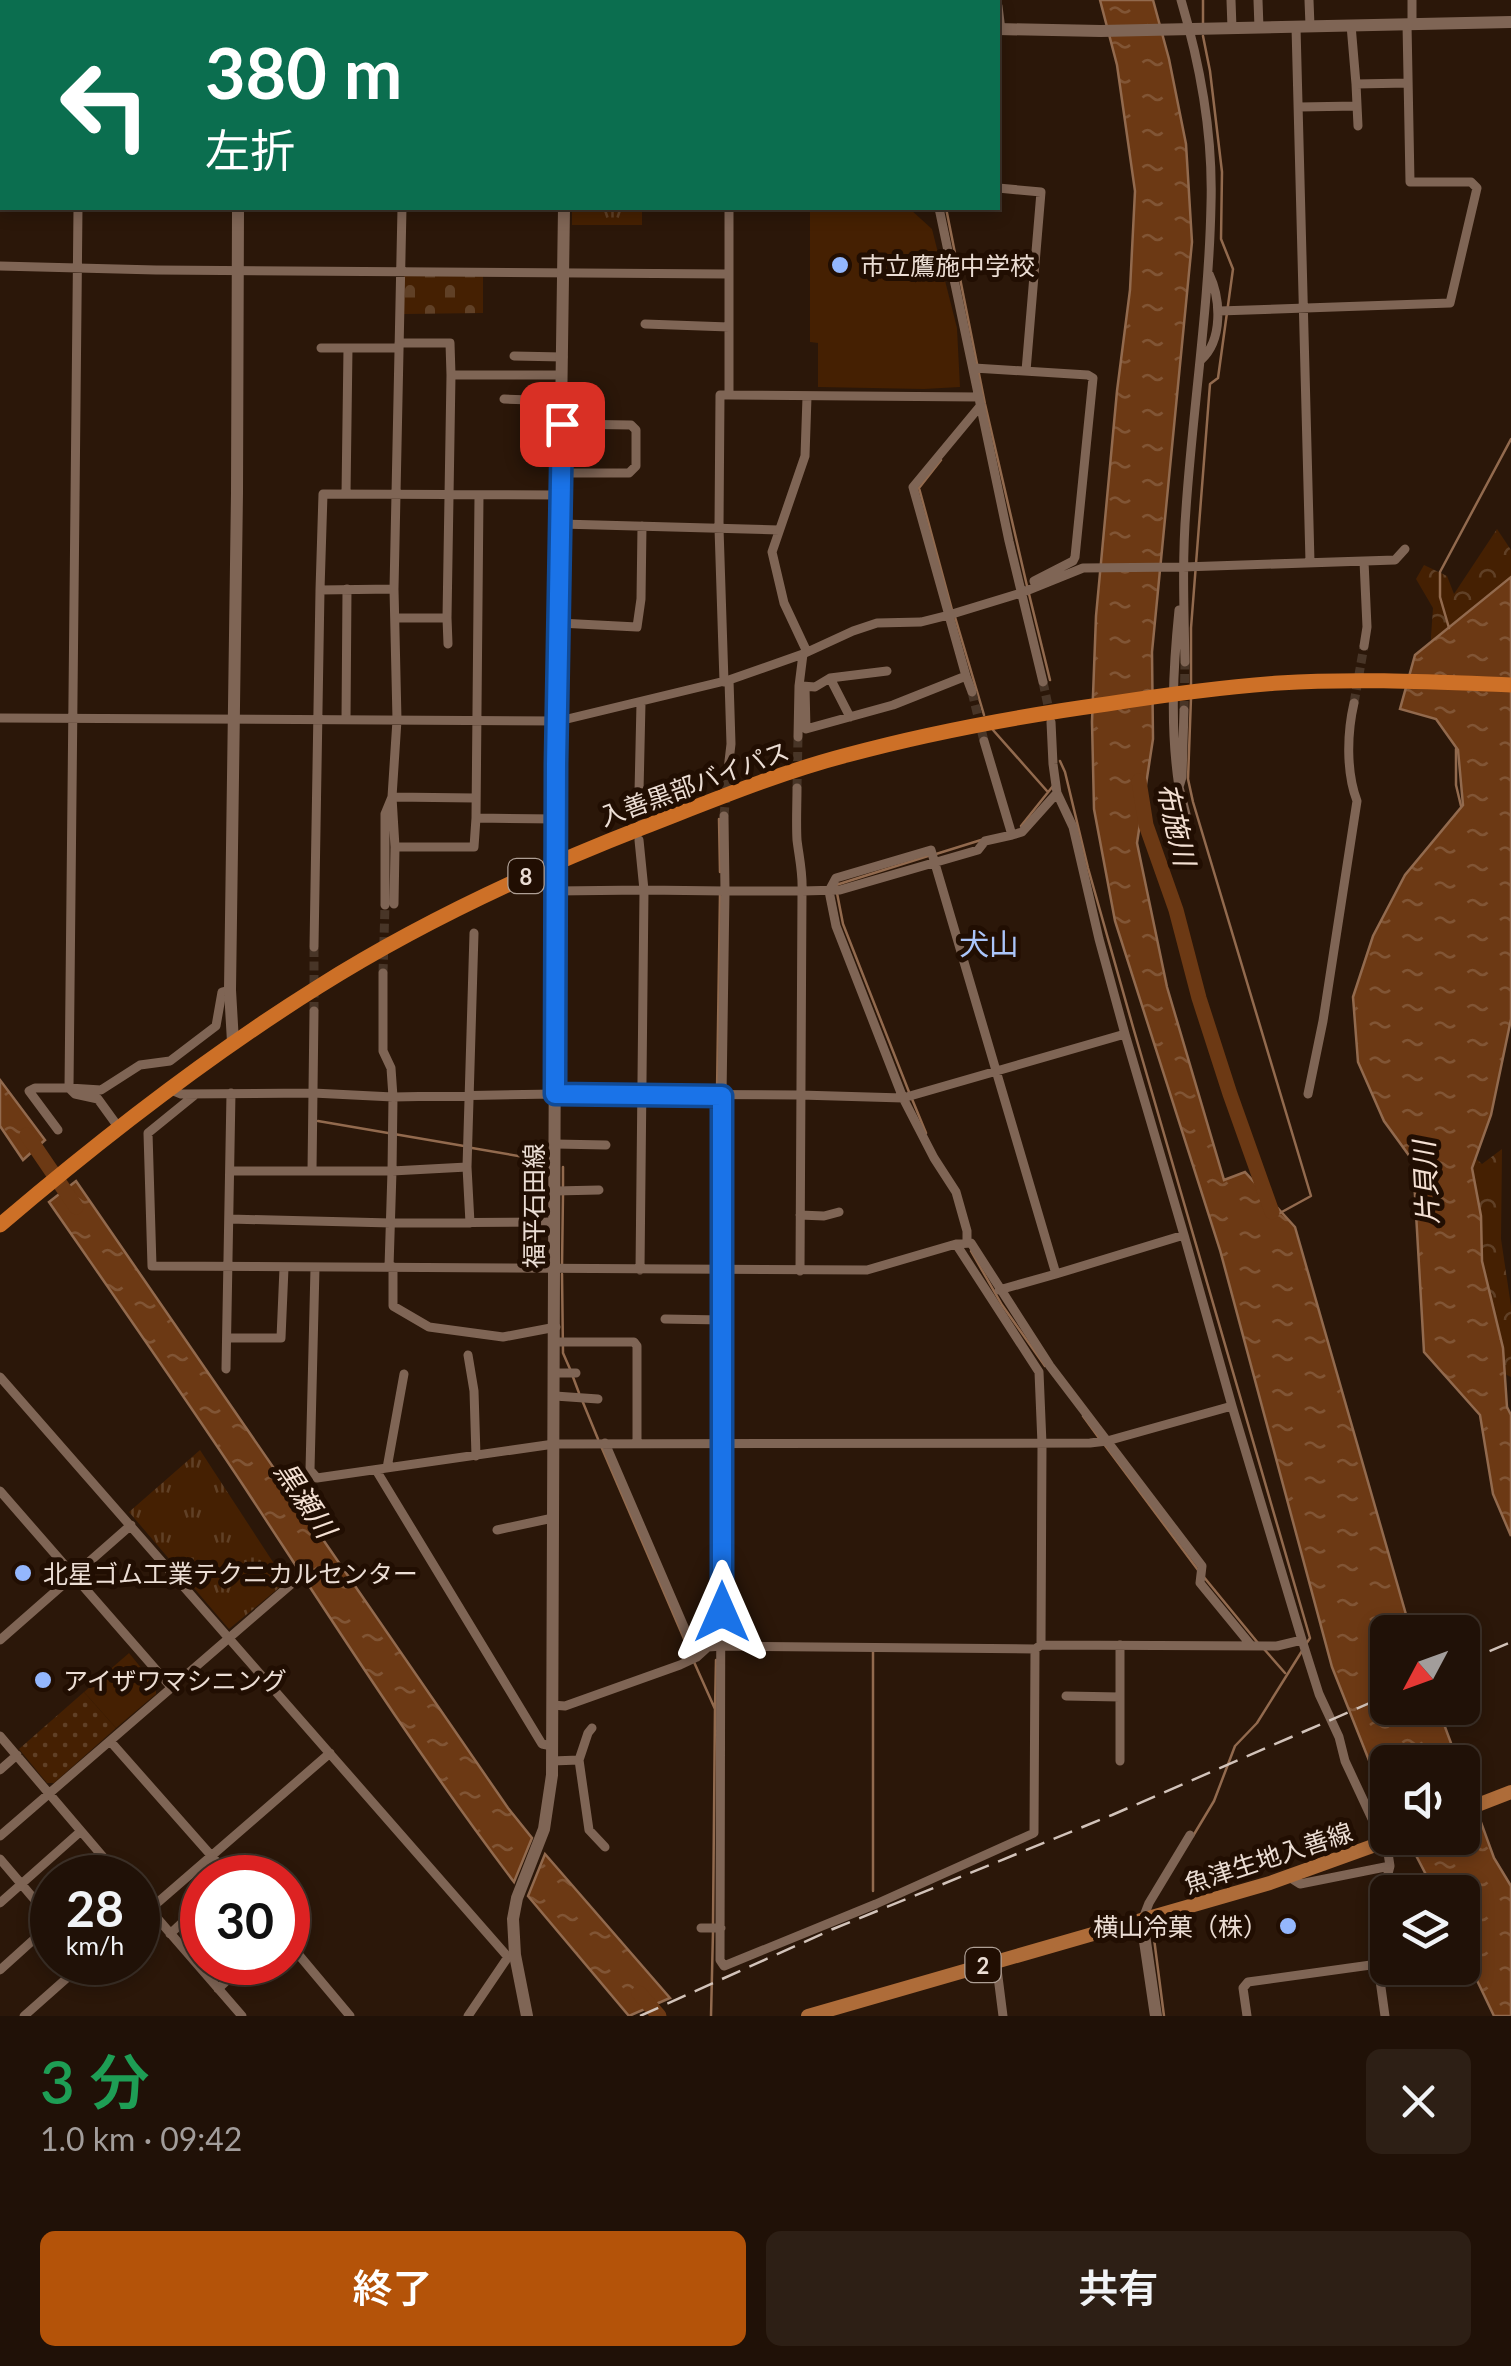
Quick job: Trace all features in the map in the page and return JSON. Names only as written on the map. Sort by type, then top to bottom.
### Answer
[{"type":"highway","name":"入善黒部バイパス","points":[[0,1224],[169,1089],[321,985],[417,930],[557,861],[708,801],[847,755],[1171,695],[1280,684],[1401,680],[1511,685]]},
{"type":"main road","points":[[1000,29],[1190,30],[1511,22]]},
{"type":"main road","points":[[233,1042],[230,990],[238,210]]},
{"type":"main road","name":"福平石田線","points":[[526,2016],[512,1956],[512,1933],[517,1898],[544,1829],[552,1761],[556,819],[564,210]]},
{"type":"main road","points":[[1480,1804],[1511,1792]]},
{"type":"main road","name":"魚津生地入善線","points":[[808,2016],[842,2010],[996,1961],[1142,1921],[1370,1847]]},
{"type":"main road","points":[[1142,1921],[1156,2016]]},
{"type":"street","points":[[1181,0],[1202,99],[1212,201],[1202,360],[1179,568],[1171,695],[1178,787],[1187,818]]},
{"type":"street","points":[[1231,0],[1232,28]]},
{"type":"street","points":[[1258,0],[1259,28]]},
{"type":"street","points":[[1309,0],[1303,26],[1299,107],[1310,562]]},
{"type":"street","points":[[1220,311],[1450,303],[1477,188],[1471,182],[1410,182],[1408,83],[1412,0]]},
{"type":"street","points":[[1351,25],[1358,126]]},
{"type":"street","points":[[1356,84],[1408,83]]},
{"type":"street","points":[[1299,107],[1357,106]]},
{"type":"street","points":[[1000,188],[1041,192],[1026,372]]},
{"type":"street","points":[[78,210],[69,1088],[75,1094],[98,1099],[119,1128]]},
{"type":"street","points":[[392,797],[385,814],[390,904],[395,847],[394,589],[402,210]]},
{"type":"street","points":[[728,210],[729,395]]},
{"type":"street","points":[[939,210],[1043,682]]},
{"type":"street","points":[[0,266],[728,274]]},
{"type":"street","points":[[1202,360],[1213,340],[1220,311],[1207,270]]},
{"type":"street","points":[[645,324],[729,327]]},
{"type":"street","points":[[321,348],[450,344],[448,644]]},
{"type":"street","points":[[346,494],[348,348]]},
{"type":"street","points":[[514,356],[563,356]]},
{"type":"street","points":[[974,368],[1093,378],[1075,557],[1034,581],[1036,587]]},
{"type":"street","points":[[450,375],[562,375]]},
{"type":"street","points":[[728,770],[731,744],[719,528],[720,395],[980,401]]},
{"type":"street","points":[[798,737],[805,652],[784,603],[772,552],[806,456],[807,396]]},
{"type":"street","points":[[504,400],[562,401]]},
{"type":"street","points":[[972,692],[913,487],[980,401]]},
{"type":"street","points":[[561,474],[629,473],[636,466],[636,430],[630,424],[562,424]]},
{"type":"street","points":[[314,947],[322,494],[561,495]]},
{"type":"street","points":[[395,847],[474,846],[479,495]]},
{"type":"street","points":[[561,524],[779,530]]},
{"type":"street","points":[[559,623],[637,627],[642,526]]},
{"type":"street","points":[[0,718],[559,721],[726,681],[853,630],[949,616],[1090,567],[1179,568],[1395,560],[1405,550]]},
{"type":"street","points":[[1364,561],[1368,627],[1364,646]]},
{"type":"street","points":[[1179,568],[1185,662]]},
{"type":"street","points":[[320,590],[394,589]]},
{"type":"street","points":[[346,590],[346,720]]},
{"type":"street","points":[[396,618],[447,618]]},
{"type":"street","points":[[802,686],[815,687],[830,678],[887,671]]},
{"type":"street","points":[[802,686],[806,728],[903,702],[966,676]]},
{"type":"street","points":[[830,678],[850,717]]},
{"type":"street","points":[[639,792],[641,702]]},
{"type":"street","points":[[1308,1094],[1357,800],[1350,782],[1354,703]]},
{"type":"street","points":[[1178,787],[1182,776],[1184,710]]},
{"type":"street","points":[[1044,718],[1057,793],[1073,827],[1125,1034],[1232,1406],[1318,1694],[1388,1853],[1388,1875]]},
{"type":"street","points":[[984,741],[1012,835]]},
{"type":"street","points":[[797,788],[796,821],[802,868],[800,1271]]},
{"type":"street","points":[[556,891],[840,890],[978,850],[985,841],[1022,832],[1057,793]]},
{"type":"street","points":[[392,797],[475,798]]},
{"type":"street","points":[[724,816],[720,1960],[724,1966],[876,1904],[1034,1832],[1042,1444],[1039,1372],[962,1243]]},
{"type":"street","points":[[476,818],[556,819]]},
{"type":"street","points":[[639,840],[644,890],[640,1270]]},
{"type":"street","points":[[936,862],[1056,1274]]},
{"type":"street","points":[[829,890],[836,926],[903,1098],[956,1192],[967,1232],[962,1243]]},
{"type":"street","points":[[470,1223],[467,1167],[474,933]]},
{"type":"street","points":[[383,973],[383,1051],[391,1068],[393,1097],[393,1306],[429,1327],[503,1337],[556,1335],[634,1342],[638,1346],[637,1443]]},
{"type":"street","points":[[58,1130],[29,1091],[101,1090],[140,1065],[170,1062],[216,1026],[222,992],[230,990]]},
{"type":"street","points":[[312,1170],[314,1010]]},
{"type":"street","points":[[169,1089],[181,1094],[393,1097],[555,1094],[903,1098],[1125,1034]]},
{"type":"street","points":[[226,1368],[230,1093]]},
{"type":"street","points":[[196,1094],[148,1133],[152,1266],[866,1270],[971,1242],[1050,1366],[1202,1566],[1200,1583],[1250,1644]]},
{"type":"street","points":[[555,1144],[606,1145]]},
{"type":"street","points":[[231,1170],[467,1167]]},
{"type":"street","points":[[556,1191],[599,1190]]},
{"type":"street","points":[[800,1215],[838,1212]]},
{"type":"street","points":[[230,1220],[556,1222]]},
{"type":"street","points":[[999,1290],[1184,1235]]},
{"type":"street","points":[[227,1338],[281,1338],[284,1268]]},
{"type":"street","points":[[315,1268],[310,1470],[317,1478],[554,1444],[1107,1441],[1232,1406]]},
{"type":"street","points":[[665,1319],[723,1320]]},
{"type":"street","points":[[468,1355],[474,1391],[476,1456]]},
{"type":"street","points":[[555,1373],[576,1373]]},
{"type":"street","points":[[404,1374],[382,1469],[542,1744],[552,1746]]},
{"type":"street","points":[[0,1377],[512,1956],[468,2016]]},
{"type":"street","points":[[555,1396],[598,1400]]},
{"type":"street","points":[[605,1444],[697,1657]]},
{"type":"street","points":[[0,1490],[171,1687]]},
{"type":"street","points":[[498,1530],[553,1518]]},
{"type":"street","points":[[0,1640],[131,1526]]},
{"type":"street","points":[[0,1836],[296,1580]]},
{"type":"street","points":[[552,1706],[565,1706],[697,1657],[708,1647],[1277,1646],[1302,1640]]},
{"type":"street","points":[[1120,1646],[1120,1761]]},
{"type":"street","points":[[1066,1696],[1120,1697]]},
{"type":"street","points":[[592,1728],[579,1760],[589,1830],[605,1846]]},
{"type":"street","points":[[0,1736],[102,1855]]},
{"type":"street","points":[[110,1740],[211,1855]]},
{"type":"street","points":[[213,1855],[330,1753]]},
{"type":"street","points":[[0,1770],[17,1755]]},
{"type":"street","points":[[552,1761],[579,1760]]},
{"type":"street","points":[[0,1902],[81,1831]]},
{"type":"street","points":[[1142,1921],[1148,1903],[1190,1835]]},
{"type":"street","points":[[0,1859],[30,1894]]},
{"type":"street","points":[[1289,1876],[1300,1884],[1390,1866]]},
{"type":"street","points":[[160,1898],[180,1882]]},
{"type":"street","points":[[160,1922],[180,1943]]},
{"type":"street","points":[[170,1934],[180,1925]]},
{"type":"street","points":[[701,1928],[721,1928]]},
{"type":"street","points":[[0,1970],[30,1942]]},
{"type":"street","points":[[996,1961],[1003,2016]]},
{"type":"street","points":[[1247,2016],[1243,1988],[1248,1982],[1370,1965]]},
{"type":"street","points":[[310,1968],[350,2016]]},
{"type":"street","points":[[24,2016],[58,1985]]},
{"type":"street","points":[[216,1985],[242,2016]]},
{"type":"street","points":[[218,1988],[221,1985]]},
{"type":"street","points":[[1381,1985],[1385,2016]]},
{"type":"green space","points":[[572,210],[642,210],[642,225],[572,225]]},
{"type":"green space","points":[[810,210],[911,210],[932,229],[957,328],[960,387],[818,387],[818,343],[810,342]]},
{"type":"green space","points":[[404,273],[483,274],[483,313],[404,314]]},
{"type":"green space","points":[[1497,529],[1511,550],[1511,604],[1432,672],[1433,608],[1416,579],[1424,565],[1447,576],[1454,594]]},
{"type":"green space","points":[[1463,1147],[1482,1164],[1502,1149],[1501,1239],[1511,1306],[1511,1377],[1480,1362]]},
{"type":"green space","points":[[200,1450],[286,1582],[229,1629],[129,1512]]},
{"type":"green space","points":[[129,1653],[156,1686],[156,1694],[116,1728],[84,1692]]},
{"type":"green space","points":[[84,1692],[116,1728],[54,1783],[47,1783],[19,1749]]},
{"type":"water","points":[[1100,0],[1153,0],[1186,144],[1192,242],[1152,652],[1153,739],[1137,843],[1167,987],[1224,1180],[1245,1172],[1295,1227],[1406,1615],[1370,1615],[1370,1725],[1444,1725],[1452,1745],[1370,1745],[1370,1763],[1332,1667],[1220,1250],[1115,921],[1094,809],[1096,616],[1130,290],[1135,191],[1117,65]]},
{"type":"water","name":"片貝川","points":[[1511,577],[1511,1019],[1491,1115],[1472,1168],[1481,1216],[1482,1261],[1503,1348],[1507,1407],[1511,1415],[1511,1536],[1493,1494],[1480,1415],[1424,1352],[1413,1161],[1384,1121],[1358,1062],[1353,997],[1373,936],[1405,875],[1463,805],[1458,750],[1436,719],[1400,709],[1415,655]]},
{"type":"water","points":[[0,1080],[45,1140],[23,1160],[0,1126]]},
{"type":"water","points":[[76,1181],[532,1838],[514,1882],[409,1735],[49,1202]]},
{"type":"water","points":[[1480,1820],[1494,1858],[1511,1886],[1511,2016],[1494,2016],[1479,1985],[1480,1875],[1426,1875],[1416,1855],[1480,1855]]},
{"type":"water","points":[[545,1854],[670,1998],[629,2016],[528,1896]]},
{"type":"waterway","points":[[1203,0],[1203,23]]},
{"type":"waterway","points":[[1191,685],[1191,628],[1210,384],[1218,378],[1233,269],[1221,239],[1222,172],[1203,36]]},
{"type":"waterway","points":[[946,210],[1027,586]]},
{"type":"waterway","points":[[1449,628],[1440,597],[1440,572],[1511,439]]},
{"type":"waterway","points":[[941,460],[919,488],[952,610]]},
{"type":"waterway","points":[[1029,594],[1050,680]]},
{"type":"waterway","points":[[955,617],[984,715]]},
{"type":"waterway","points":[[1191,698],[1188,779],[1193,802],[1311,1196],[1280,1213]]},
{"type":"waterway","points":[[993,730],[1047,791]]},
{"type":"waterway","points":[[1456,749],[1456,785],[1461,806]]},
{"type":"waterway","points":[[1060,761],[1310,1638],[1306,1644]]},
{"type":"waterway","name":"布施川","points":[[1139,781],[1146,825],[1176,910],[1199,998],[1272,1212]]},
{"type":"waterway","points":[[1021,826],[1053,786]]},
{"type":"waterway","points":[[719,819],[720,872]]},
{"type":"waterway","points":[[936,854],[981,840]]},
{"type":"waterway","points":[[836,885],[928,856]]},
{"type":"waterway","points":[[837,893],[843,924],[909,1092]]},
{"type":"waterway","points":[[717,1092],[720,895]]},
{"type":"waterway","points":[[912,1099],[926,1133]]},
{"type":"waterway","points":[[717,1100],[717,1177]]},
{"type":"waterway","points":[[318,1121],[464,1146]]},
{"type":"waterway","name":"黒瀬川","points":[[27,1135],[76,1207]]},
{"type":"waterway","points":[[472,1148],[547,1161]]},
{"type":"waterway","points":[[563,1167],[563,1186]]},
{"type":"waterway","points":[[562,1266],[563,1194]]},
{"type":"waterway","points":[[971,1251],[1002,1305],[1045,1366]]},
{"type":"waterway","points":[[562,1274],[563,1353],[570,1369]]},
{"type":"waterway","points":[[573,1377],[579,1393]]},
{"type":"waterway","points":[[716,1607],[717,1385]]},
{"type":"waterway","points":[[582,1400],[598,1439]]},
{"type":"waterway","points":[[1083,1416],[1099,1438]]},
{"type":"waterway","points":[[1104,1444],[1198,1570]]},
{"type":"waterway","points":[[601,1446],[691,1655]]},
{"type":"waterway","points":[[1203,1576],[1258,1643]]},
{"type":"waterway","points":[[1264,1649],[1285,1673]]},
{"type":"waterway","points":[[1193,1836],[1214,1801],[1235,1746],[1257,1723],[1302,1651]]},
{"type":"waterway","points":[[873,1652],[873,1891]]},
{"type":"waterway","points":[[715,1709],[716,1660]]},
{"type":"waterway","points":[[694,1662],[715,1709],[713,1924]]},
{"type":"waterway","points":[[1152,1923],[1164,2016]]},
{"type":"waterway","points":[[711,2016],[713,1932]]},
{"type":"waterway","name":"黒瀬川","points":[[639,1993],[659,2016]]},
{"type":"tunnel","points":[[1354,703],[1364,646]]},
{"type":"tunnel","points":[[1184,710],[1185,662]]},
{"type":"tunnel","points":[[1043,682],[1050,715]]},
{"type":"tunnel","points":[[972,692],[984,741]]},
{"type":"tunnel","points":[[797,788],[798,737]]},
{"type":"tunnel","points":[[724,816],[728,770]]},
{"type":"tunnel","points":[[639,792],[639,829]]},
{"type":"tunnel","points":[[383,973],[385,905]]},
{"type":"tunnel","points":[[314,947],[314,1011]]},
{"type":"railway","points":[[1480,1655],[1511,1642]]},
{"type":"railway","points":[[640,2016],[833,1929],[1112,1815],[1370,1703]]},
{"type":"place","name":"市立鷹施中学校","points":[[840,265]]},
{"type":"place","name":"北星ゴム工業テクニカルセンター","points":[[23,1573]]},
{"type":"place","name":"アイザワマシニング","points":[[43,1680]]},
{"type":"place","name":"横山冷菓（株）","points":[[1288,1926]]},
{"type":"district","name":"犬山","points":[[989,943]]},
{"type":"route","points":[[562,424],[555,1094],[722,1096],[722,1612]]}]
